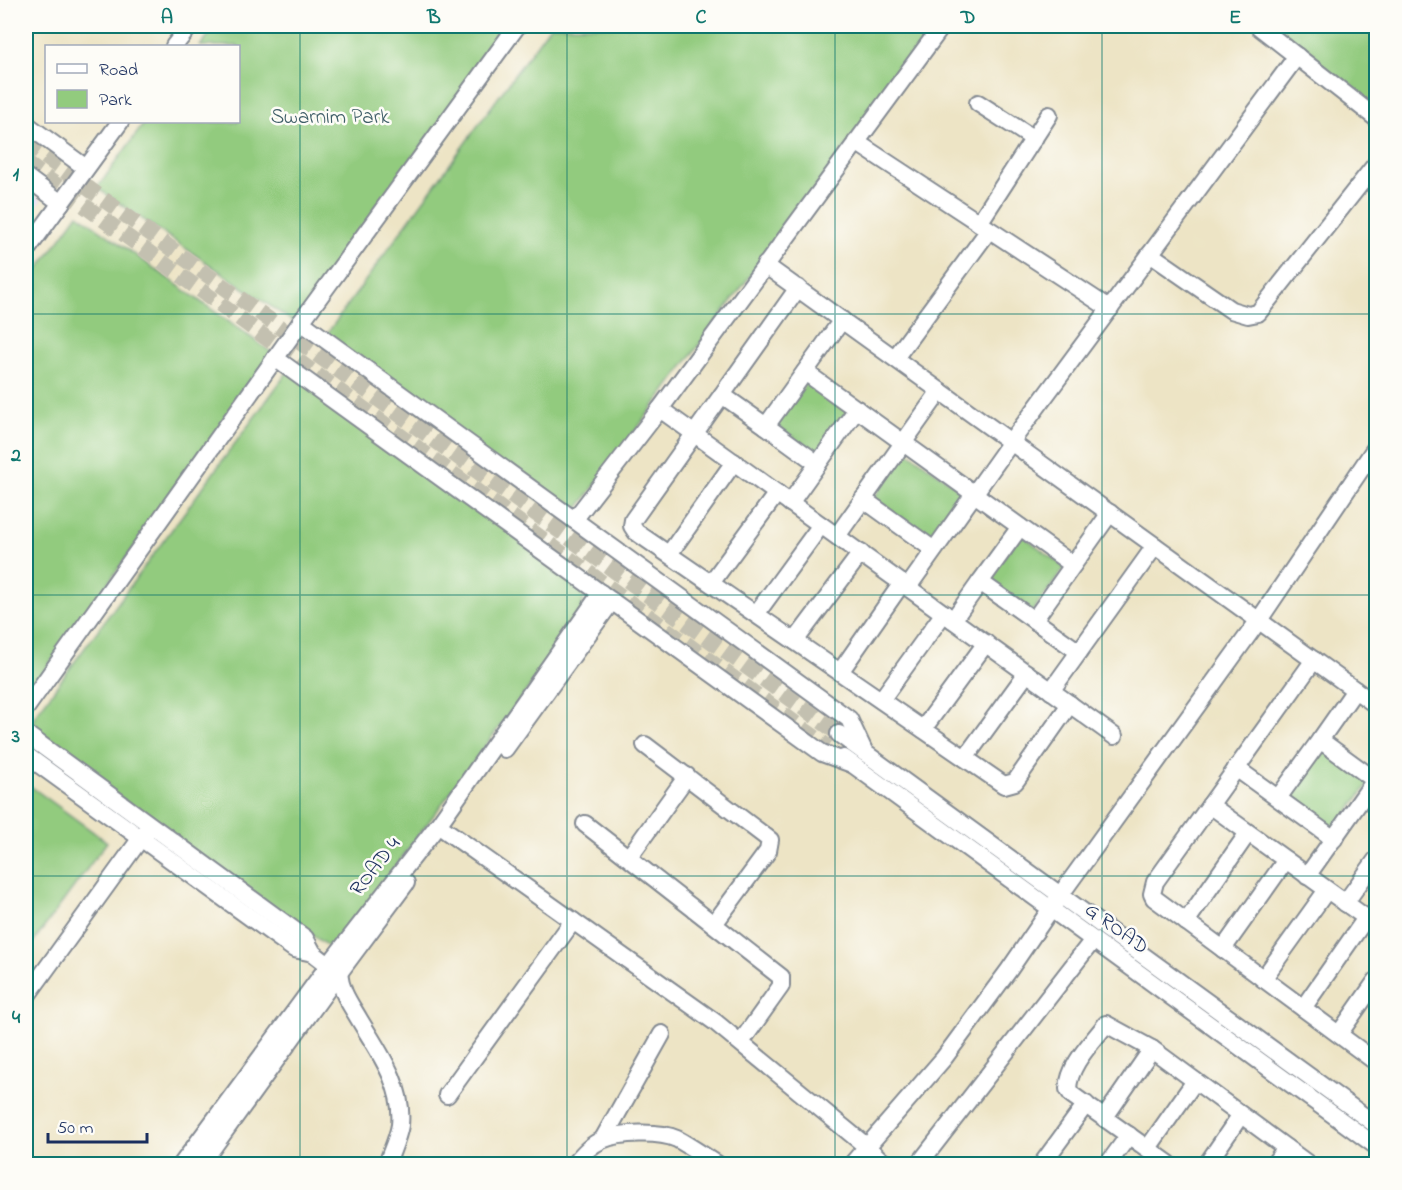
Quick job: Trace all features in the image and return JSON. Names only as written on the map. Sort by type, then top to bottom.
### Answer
[{"type":"street","points":[[175,45],[190,26]]},
{"type":"street","points":[[26,708],[275,358],[518,26]]},
{"type":"street","points":[[574,520],[660,409],[942,26]]},
{"type":"street","points":[[1258,26],[1377,118]]},
{"type":"street","points":[[840,672],[934,550],[1011,442],[1297,56]]},
{"type":"street","points":[[978,103],[1034,139]]},
{"type":"street","points":[[895,358],[984,227],[1049,115]]},
{"type":"street","points":[[26,251],[119,123]]},
{"type":"street","points":[[26,124],[86,168]]},
{"type":"street","points":[[856,142],[1110,309]]},
{"type":"street","points":[[1150,254],[1231,310],[1248,315],[1258,313],[1377,164]]},
{"type":"street","points":[[26,177],[61,203]]},
{"type":"street","points":[[765,265],[1377,705]]},
{"type":"street","points":[[798,288],[633,520],[632,526],[636,532],[1004,784],[1016,782],[1070,704]]},
{"type":"street","points":[[766,426],[842,320]]},
{"type":"street","points":[[301,322],[849,719],[865,753]]},
{"type":"street","points":[[275,358],[822,753],[852,764]]},
{"type":"street","points":[[805,372],[1073,565]]},
{"type":"street","points":[[837,536],[940,391]]},
{"type":"street","points":[[722,395],[818,464]]},
{"type":"street","points":[[660,409],[1114,736]]},
{"type":"street","points":[[711,583],[783,498],[818,464],[857,409]]},
{"type":"street","points":[[852,1164],[944,1058],[1009,970],[1258,620],[1377,447]]},
{"type":"street","points":[[669,554],[734,462]]},
{"type":"street","points":[[863,499],[934,550]]},
{"type":"street","points":[[1034,620],[1110,513]]},
{"type":"street","points":[[756,614],[821,525]]},
{"type":"street","points":[[880,700],[948,616],[980,582],[1020,527]]},
{"type":"street","points":[[1052,691],[1155,546]]},
{"type":"street","points":[[795,641],[861,553]]},
{"type":"street","points":[[980,582],[1079,652]]},
{"type":"street","name":"ROAD 4","points":[[182,1164],[442,828],[606,597]]},
{"type":"street","points":[[923,729],[986,644]]},
{"type":"street","points":[[1314,660],[1155,882],[1152,894],[1154,898],[1223,950],[1377,1062]]},
{"type":"street","points":[[965,759],[1027,673]]},
{"type":"street","points":[[1278,798],[1355,690]]},
{"type":"street","points":[[26,734],[145,832]]},
{"type":"street","points":[[1308,876],[1376,781],[1320,740]]},
{"type":"street","name":"G ROAD","points":[[1377,1125],[865,753],[834,741],[852,764],[1377,1146]]},
{"type":"street","points":[[645,745],[770,840],[768,850],[714,924]]},
{"type":"street","points":[[26,755],[305,938],[312,953],[334,969],[341,989],[390,1072],[396,1089],[401,1108],[399,1128],[387,1164]]},
{"type":"street","points":[[1236,768],[1334,839]]},
{"type":"street","points":[[629,857],[687,776]]},
{"type":"street","points":[[1210,805],[1371,922],[1303,1008]]},
{"type":"street","points":[[585,824],[777,973],[782,981],[781,986],[741,1042]]},
{"type":"street","points":[[442,828],[741,1042],[867,1146],[885,1164]]},
{"type":"street","points":[[26,997],[145,832]]},
{"type":"street","points":[[1186,922],[1248,833]]},
{"type":"street","points":[[1223,950],[1286,860]]},
{"type":"street","points":[[1345,903],[1377,860]]},
{"type":"street","points":[[1263,979],[1327,890]]},
{"type":"street","points":[[447,1095],[573,921]]},
{"type":"street","points":[[919,1164],[1093,940]]},
{"type":"street","name":"ROAD 4","points":[[201,1164],[334,969]]},
{"type":"street","points":[[1339,1034],[1377,981]]},
{"type":"street","points":[[1169,1164],[1072,1095],[1068,1089],[1068,1082],[1077,1063],[1106,1024],[1152,1049],[1308,1164]]},
{"type":"street","points":[[603,1139],[662,1034]]},
{"type":"street","points":[[1105,1117],[1152,1049]]},
{"type":"street","points":[[1148,1148],[1195,1081]]},
{"type":"street","points":[[1042,1164],[1086,1104]]},
{"type":"street","points":[[1207,1164],[1240,1116]]},
{"type":"street","points":[[574,1164],[591,1146],[603,1139],[617,1135],[648,1134],[675,1138],[717,1164]]},
{"type":"street","points":[[1108,1164],[1129,1135]]},
{"type":"street","points":[[1274,1164],[1286,1148]]},
{"type":"shaded area","points":[[26,189],[41,200],[26,222]]},
{"type":"green space","name":"Swarnim Park","points":[[216,26],[508,26],[295,323],[97,188],[144,123],[240,123],[240,45],[201,45]]},
{"type":"green space","points":[[550,26],[935,26],[568,522],[323,339]]},
{"type":"green space","points":[[1274,26],[1376,26],[1376,109]]},
{"type":"green space","points":[[78,214],[274,354],[26,696],[26,286]]},
{"type":"green space","points":[[289,370],[587,579],[580,619],[333,950],[32,735],[34,717]]},
{"type":"green space","points":[[810,378],[851,408],[817,455],[776,425]]},
{"type":"green space","points":[[907,451],[966,494],[932,541],[873,499]]},
{"type":"green space","points":[[1021,534],[1065,568],[1031,613],[987,579]]},
{"type":"green space","points":[[1320,746],[1370,782],[1335,830],[1285,794]]},
{"type":"green space","points":[[26,783],[107,842],[26,952]]},
{"type":"tunnel","points":[[26,143],[839,734]]},
{"type":"tunnel","points":[[26,163],[828,747]]}]
